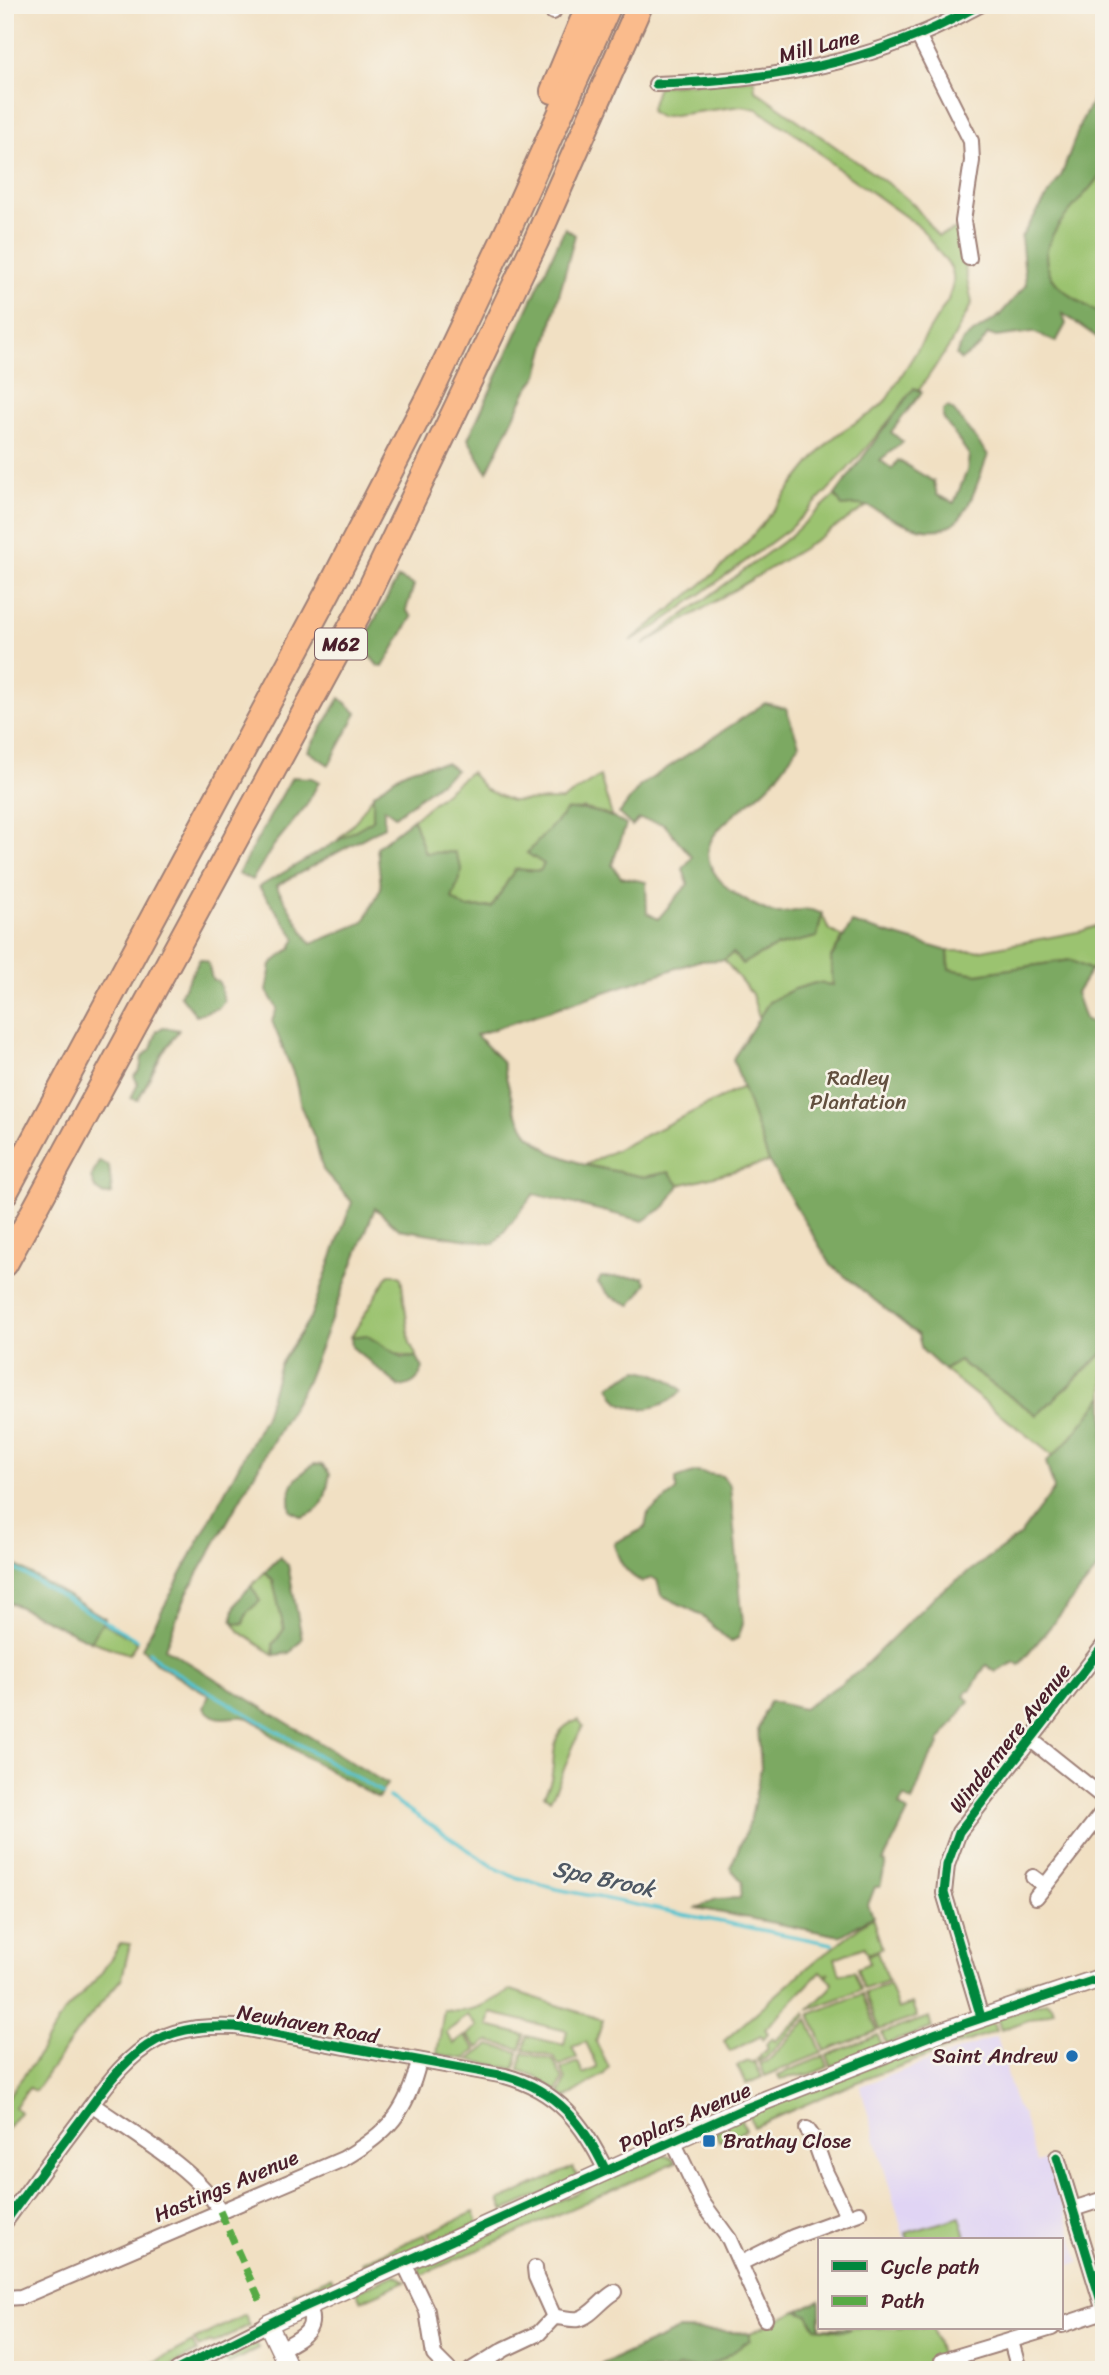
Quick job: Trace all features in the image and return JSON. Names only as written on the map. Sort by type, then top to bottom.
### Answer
[{"type":"highway","points":[[329,590],[511,188],[589,5]]},
{"type":"highway","name":"M62","points":[[5,1193],[329,590],[432,390],[609,5]]},
{"type":"highway","name":"M62","points":[[5,1264],[359,612],[536,241],[640,5]]},
{"type":"street","name":"Mill Lane","points":[[656,84],[715,83],[790,73],[850,58],[918,35],[980,5]]},
{"type":"street","points":[[918,35],[971,141],[972,161],[963,221],[969,258]]},
{"type":"street","name":"Windermere Avenue","points":[[981,2017],[944,1894],[947,1865],[959,1832],[1104,1645]]},
{"type":"street","points":[[1030,1739],[1104,1798]]},
{"type":"street","points":[[1038,1886],[1104,1810]]},
{"type":"street","name":"Poplars Avenue","points":[[177,2370],[307,2306],[673,2141],[832,2073],[981,2017],[1104,1977]]},
{"type":"street","name":"Newhaven Road","points":[[5,2222],[112,2078],[137,2052],[182,2030],[208,2026],[236,2027],[505,2076],[540,2090],[561,2105],[582,2127],[606,2171]]},
{"type":"street","name":"Hastings Avenue","points":[[5,2298],[21,2297],[343,2159],[374,2140],[388,2127],[407,2101],[419,2061]]},
{"type":"street","points":[[93,2105],[197,2180],[212,2196],[220,2211]]},
{"type":"street","points":[[741,2263],[793,2237],[853,2215],[826,2173],[814,2139],[805,2128]]},
{"type":"street","points":[[673,2141],[702,2202],[729,2239],[763,2320]]},
{"type":"street","points":[[1057,2157],[1104,2311],[1064,2324]]},
{"type":"street","points":[[1073,2209],[1104,2199]]},
{"type":"street","points":[[404,2263],[429,2319],[434,2356],[447,2369]]},
{"type":"street","points":[[535,2268],[536,2277],[554,2317]]},
{"type":"street","points":[[471,2370],[505,2348],[538,2333],[554,2317],[581,2318],[618,2290]]},
{"type":"street","points":[[281,2349],[301,2338],[310,2326],[313,2318],[307,2306]]},
{"type":"street","points":[[268,2324],[290,2370]]},
{"type":"street","points":[[942,2361],[1046,2330]]},
{"type":"street","points":[[1011,2341],[1019,2370]]},
{"type":"shaded area","points":[[997,2036],[1016,2106],[1023,2114],[1036,2162],[1049,2159],[1080,2262],[1064,2267],[1064,2238],[904,2238],[860,2086]]},
{"type":"green space","points":[[754,79],[755,90],[914,205],[938,236],[957,229],[972,303],[950,345],[919,390],[911,393],[852,464],[805,514],[788,530],[657,626],[630,641],[732,557],[831,440],[887,399],[948,300],[953,284],[951,268],[920,227],[837,168],[803,139],[757,109],[742,106],[660,117],[650,111],[658,86]]},
{"type":"green space","points":[[1104,80],[1104,166],[1093,184],[1058,226],[1046,255],[1049,271],[1059,286],[1104,317],[1104,342],[1062,313],[1066,324],[1056,342],[1033,332],[996,337],[988,334],[980,346],[961,360],[956,355],[963,340],[999,316],[1026,285],[1021,237],[1062,174],[1081,122]]},
{"type":"green space","points":[[1104,104],[1104,329],[1025,273]]},
{"type":"green space","points":[[565,228],[575,235],[538,375],[527,390],[487,472],[468,439]]},
{"type":"green space","points":[[914,388],[922,392],[891,432],[903,442],[880,460],[892,469],[898,460],[934,482],[937,495],[954,503],[967,471],[969,455],[943,418],[943,410],[948,407],[988,455],[975,491],[960,518],[950,526],[937,530],[898,521],[866,506],[842,506],[835,495]]},
{"type":"green space","points":[[835,495],[842,505],[869,505],[802,549],[643,645],[789,537]]},
{"type":"green space","points":[[398,578],[414,585],[406,610],[412,617],[383,667],[378,666],[361,645]]},
{"type":"green space","points":[[340,698],[357,713],[329,765],[308,751]]},
{"type":"green space","points":[[765,703],[786,708],[799,744],[772,782],[719,829],[708,854],[717,877],[749,903],[774,913],[809,910],[822,914],[817,937],[775,947],[742,964],[733,953],[724,960],[698,961],[476,1035],[502,1061],[515,1111],[529,1135],[551,1152],[585,1165],[644,1177],[669,1172],[679,1185],[666,1206],[643,1221],[534,1194],[494,1244],[399,1229],[375,1208],[307,1381],[187,1593],[165,1648],[387,1784],[378,1798],[274,1737],[253,1720],[246,1717],[222,1718],[210,1714],[204,1708],[209,1695],[157,1664],[142,1648],[265,1416],[280,1364],[310,1318],[352,1202],[323,1170],[315,1139],[301,1107],[295,1078],[272,1021],[277,1008],[267,991],[271,964],[291,948],[296,938],[259,887],[373,820],[373,795],[399,775],[413,768],[446,763],[456,770],[395,816],[384,808],[384,827],[276,886],[311,944],[364,922],[381,888],[377,847],[413,819],[425,853],[455,852],[462,870],[452,899],[466,908],[492,907],[515,869],[540,871],[544,864],[527,853],[567,810],[598,812],[612,817],[626,825],[612,865],[621,877],[646,882],[647,913],[658,919],[688,884],[683,869],[692,857],[664,824],[639,819],[632,826],[619,814],[640,786]]},
{"type":"green space","points":[[470,772],[486,790],[511,801],[562,800],[600,776],[612,816],[583,808],[527,853],[544,864],[540,872],[515,869],[492,907],[466,908],[452,899],[462,870],[425,853],[413,819]]},
{"type":"green space","points":[[292,777],[312,778],[319,782],[306,806],[274,845],[252,880],[238,874]]},
{"type":"green space","points":[[373,795],[373,820],[337,841],[358,818]]},
{"type":"green space","points":[[822,914],[829,930],[843,937],[831,958],[833,985],[815,983],[792,990],[769,1002],[759,1018],[752,994],[724,960],[733,953],[742,964],[775,947],[817,937]]},
{"type":"green space","points":[[1104,920],[1104,953],[1091,970],[1070,960],[977,974],[949,969],[948,951],[977,951],[1082,931]]},
{"type":"green space","name":"Radley Plantation","points":[[852,923],[948,951],[949,969],[977,974],[1070,960],[1091,970],[1076,993],[1085,1019],[1104,1031],[1104,1352],[1037,1415],[959,1361],[944,1370],[922,1350],[918,1335],[831,1265],[769,1162],[733,1059],[769,1002],[792,990],[815,983],[833,985],[831,958]]},
{"type":"green space","points":[[200,959],[208,962],[212,979],[219,982],[224,1001],[219,1008],[196,1015],[180,995]]},
{"type":"green space","points":[[163,1027],[179,1030],[162,1054],[138,1100],[131,1098],[138,1084],[134,1076],[140,1070],[142,1057],[151,1049],[157,1031]]},
{"type":"green space","points":[[743,1087],[769,1162],[679,1185],[669,1172],[644,1177],[585,1165]]},
{"type":"green space","points":[[99,1161],[109,1166],[112,1194],[104,1195],[95,1188],[91,1178]]},
{"type":"green space","points":[[389,1274],[401,1277],[410,1343],[417,1357],[399,1354],[370,1339],[351,1337]]},
{"type":"green space","points":[[601,1277],[643,1277],[647,1283],[631,1305],[611,1297],[598,1283]]},
{"type":"green space","points":[[366,1335],[403,1358],[417,1357],[423,1368],[417,1379],[400,1387],[352,1347],[351,1337]]},
{"type":"green space","points":[[1104,1352],[1104,1396],[1053,1456],[944,1370],[958,1361],[1037,1415]]},
{"type":"green space","points":[[638,1370],[662,1377],[682,1391],[669,1401],[654,1407],[639,1408],[620,1403],[609,1386]]},
{"type":"green space","points":[[1104,1396],[1104,1561],[1019,1665],[1015,1662],[996,1672],[986,1665],[964,1696],[969,1701],[938,1743],[912,1802],[904,1797],[899,1805],[908,1812],[883,1862],[886,1863],[880,1887],[875,1887],[868,1905],[873,1916],[840,1936],[697,1908],[716,1899],[740,1898],[742,1881],[730,1868],[750,1822],[761,1768],[758,1729],[769,1701],[803,1709],[858,1672],[936,1595],[1019,1536],[1054,1489],[1046,1462],[1071,1438]]},
{"type":"green space","points":[[314,1464],[322,1465],[330,1474],[327,1489],[321,1506],[302,1517],[291,1511],[291,1488],[296,1479]]},
{"type":"green space","points":[[696,1472],[722,1476],[730,1486],[743,1624],[738,1638],[730,1642],[700,1614],[661,1595],[657,1580],[651,1578],[642,1582],[631,1575],[620,1561],[614,1543],[645,1528],[648,1513],[676,1491],[676,1479]]},
{"type":"green space","points":[[280,1557],[288,1565],[302,1639],[290,1653],[274,1655],[273,1645],[284,1629],[273,1581],[265,1572]]},
{"type":"green space","points":[[5,1559],[105,1618],[90,1641],[5,1600]]},
{"type":"green space","points":[[265,1572],[273,1581],[284,1629],[273,1644],[274,1655],[240,1632],[233,1622],[243,1624],[247,1612],[260,1601],[251,1586]]},
{"type":"green space","points":[[251,1586],[260,1601],[247,1612],[243,1624],[233,1622],[235,1606]]},
{"type":"green space","points":[[102,1622],[137,1642],[129,1654],[90,1641]]},
{"type":"green space","points":[[579,1720],[583,1726],[550,1800],[544,1795],[551,1779],[555,1744],[562,1730]]},
{"type":"green space","points":[[872,1917],[882,1948],[867,1954],[864,1947],[835,1958],[840,1974],[854,1971],[861,1990],[808,2010],[830,1989],[832,1983],[826,1976],[829,1972],[825,1975],[821,1971],[765,2029],[768,2033],[763,2039],[761,2036],[730,2052],[724,2041],[808,1967]]},
{"type":"green space","points":[[121,1943],[130,1944],[122,1978],[81,2027],[35,2091],[29,2088],[15,2107],[20,2112],[5,2131],[5,2100],[34,2062],[63,2013],[100,1975]]},
{"type":"green space","points":[[877,1952],[888,1981],[864,1989],[857,1968],[870,1963],[867,1955]]},
{"type":"green space","points":[[1061,1971],[1064,1981],[1021,1996],[1017,1986]]},
{"type":"green space","points":[[889,1984],[898,2009],[912,2004],[917,2017],[879,2030],[865,1993]]},
{"type":"green space","points":[[511,1990],[603,2020],[596,2042],[609,2067],[604,2074],[566,2098],[560,2093],[566,2080],[561,2069],[578,2062],[583,2074],[597,2068],[586,2042],[572,2047],[577,2058],[559,2066],[554,2057],[524,2050],[527,2036],[564,2045],[567,2031],[491,2013],[488,2026],[524,2035],[521,2049],[488,2041],[478,2048],[467,2035],[477,2026],[468,2015],[446,2033],[454,2044],[465,2036],[476,2050],[465,2059],[437,2054],[444,2010],[471,2009]]},
{"type":"green space","points":[[862,1994],[877,2031],[825,2051],[810,2014]]},
{"type":"green space","points":[[1046,2002],[1052,2005],[1054,2011],[1001,2030],[997,2018]]},
{"type":"green space","points":[[805,2013],[806,2016],[766,2058],[758,2062],[760,2055],[768,2049],[766,2043],[772,2038],[775,2041]]},
{"type":"green space","points":[[929,2017],[932,2028],[886,2044],[882,2033]]},
{"type":"green space","points":[[808,2019],[822,2053],[765,2076],[760,2064],[768,2061]]},
{"type":"green space","points":[[992,2020],[996,2031],[857,2082],[754,2127],[748,2113]]},
{"type":"green space","points":[[878,2035],[882,2046],[831,2066],[827,2055]]},
{"type":"green space","points":[[489,2045],[519,2052],[515,2069],[469,2060]]},
{"type":"green space","points":[[523,2053],[553,2060],[563,2080],[557,2091],[535,2076],[519,2070]]},
{"type":"green space","points":[[824,2056],[828,2067],[811,2074],[780,2079],[778,2075]]},
{"type":"green space","points":[[754,2061],[762,2077],[746,2084],[737,2066]]},
{"type":"green space","points":[[740,2116],[746,2130],[719,2142],[715,2133],[718,2132],[717,2128]]},
{"type":"green space","points":[[678,2119],[681,2130],[646,2146],[641,2136]]},
{"type":"green space","points":[[662,2155],[676,2162],[417,2277],[422,2262]]},
{"type":"green space","points":[[573,2167],[578,2178],[504,2211],[499,2201]]},
{"type":"green space","points":[[474,2212],[478,2223],[433,2243],[428,2233]]},
{"type":"green space","points":[[960,2217],[966,2238],[907,2238],[906,2233]]},
{"type":"green space","points":[[425,2234],[430,2245],[367,2273],[362,2262]]},
{"type":"green space","points":[[395,2275],[406,2281],[361,2301],[356,2291]]},
{"type":"green space","points":[[331,2277],[335,2287],[299,2303],[294,2293]]},
{"type":"green space","points":[[818,2301],[818,2330],[934,2330],[944,2370],[589,2370],[679,2330],[750,2333]]},
{"type":"green space","points":[[818,2301],[818,2328],[808,2315],[797,2311]]},
{"type":"green space","points":[[245,2315],[250,2325],[212,2344],[210,2342],[199,2348],[194,2340]]},
{"type":"green space","points":[[679,2330],[750,2333],[750,2340],[726,2357],[706,2366],[676,2367],[675,2370],[589,2370]]},
{"type":"green space","points":[[253,2338],[259,2348],[228,2364],[223,2353]]},
{"type":"green space","points":[[192,2342],[197,2352],[163,2370],[140,2370]]},
{"type":"waterway","name":"Spa Brook","points":[[5,1563],[137,1640]]},
{"type":"waterway","name":"Spa Brook","points":[[149,1652],[162,1664],[381,1792]]},
{"type":"waterway","name":"Spa Brook","points":[[389,1797],[494,1867],[512,1876],[557,1889],[832,1944]]},
{"type":"marked path","points":[[220,2211],[262,2305]]},
{"type":"cycle path","points":[[656,84],[756,77],[822,65],[918,35],[980,5]]},
{"type":"cycle path","points":[[981,2017],[944,1893],[947,1865],[959,1832],[1104,1645]]},
{"type":"cycle path","points":[[177,2370],[280,2318],[741,2110],[937,2033],[1104,1977]]},
{"type":"cycle path","points":[[5,2222],[122,2067],[157,2040],[176,2032],[206,2027],[236,2027],[505,2076],[523,2082],[540,2090],[567,2111],[588,2138],[606,2171]]},
{"type":"cycle path","points":[[1057,2157],[1104,2311]]},
{"type":"place","name":"Saint Andrew","points":[[1072,2056]]},
{"type":"place","name":"Brathay Close","points":[[709,2141]]}]
